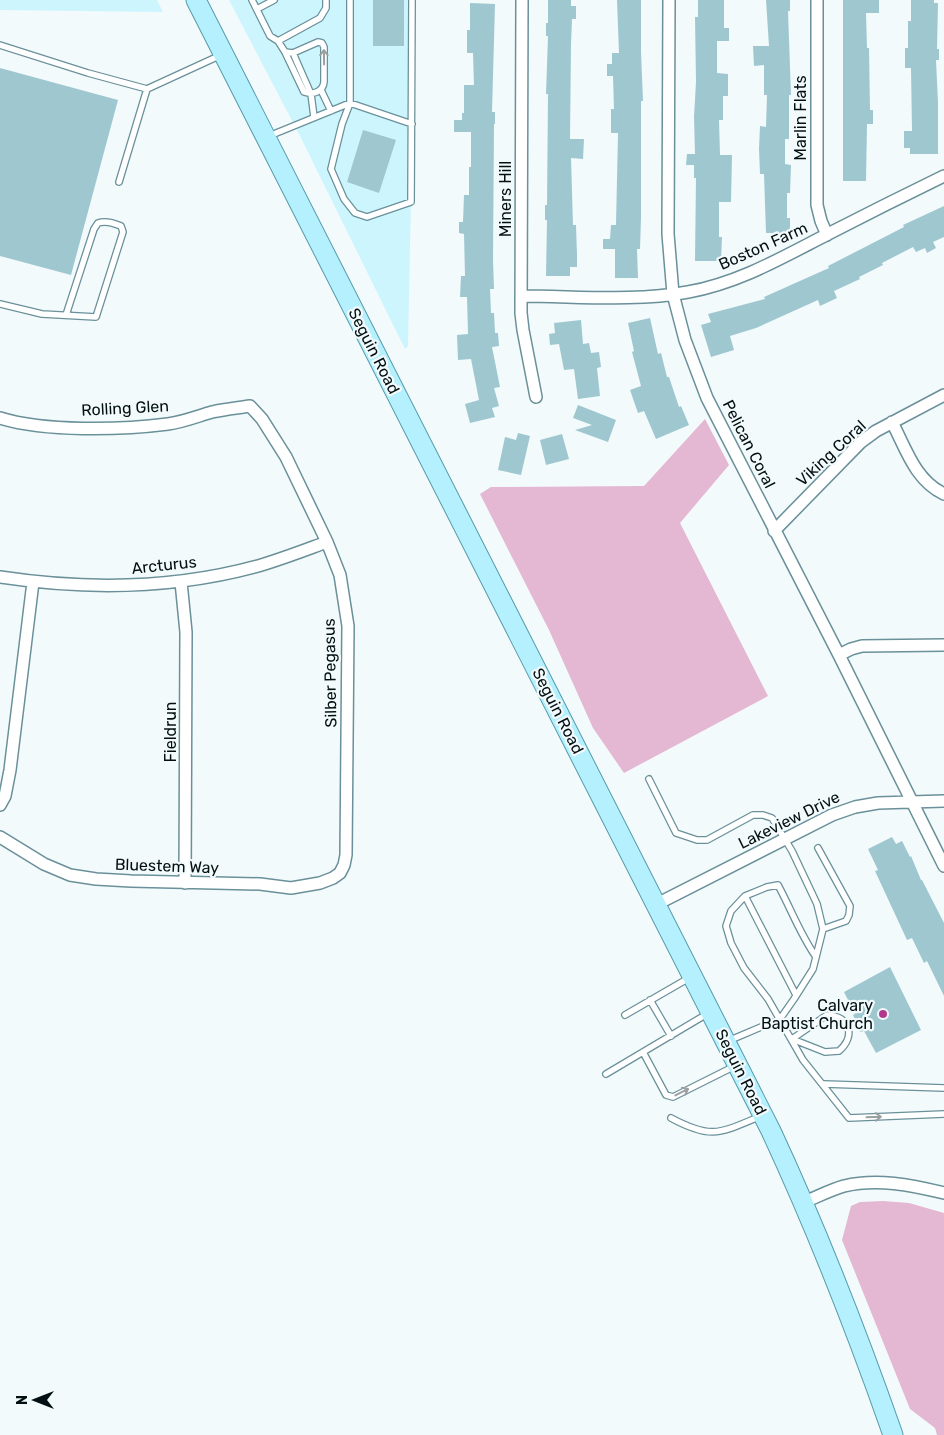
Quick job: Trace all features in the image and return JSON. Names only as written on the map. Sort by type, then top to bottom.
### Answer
[{"type":"main road","name":"Seguin Road","points":[[196,0],[763,1115],[804,1202],[844,1300],[893,1435]]},
{"type":"street","name":"Miners Hill","points":[[522,0],[521,296],[523,330],[536,397]]},
{"type":"street","name":"Pelican Coral","points":[[669,0],[668,234],[673,294],[685,340],[707,398],[839,655],[944,866]]},
{"type":"street","name":"Marlin Flats","points":[[817,0],[816,205],[827,235]]},
{"type":"street","name":"Boston Farm","points":[[521,296],[639,297],[673,294],[708,287],[753,272],[944,176]]},
{"type":"street","name":"Viking Coral","points":[[774,531],[861,442],[876,430],[944,395]]},
{"type":"street","name":"Rolling Glen","points":[[0,418],[9,421],[57,427],[115,428],[169,424],[213,412],[250,406]]},
{"type":"street","name":"Silber Pegasus","points":[[250,406],[262,419],[286,457],[328,542],[340,575],[348,626],[346,855],[340,873]]},
{"type":"street","points":[[892,422],[918,473],[926,482],[944,494]]},
{"type":"street","name":"Arcturus","points":[[0,577],[72,586],[181,582],[258,566],[328,542]]},
{"type":"street","points":[[0,804],[5,796],[10,770],[32,582]]},
{"type":"street","name":"Fieldrun","points":[[181,582],[186,632],[185,883]]},
{"type":"street","points":[[839,655],[851,648],[862,646],[944,645]]},
{"type":"street","name":"Lakeview Drive","points":[[657,904],[832,815],[855,806],[911,801],[944,801]]},
{"type":"street","name":"Bluestem Way","points":[[0,837],[44,864],[70,875],[131,882],[260,884],[291,888],[320,882],[333,878],[340,873]]},
{"type":"street","points":[[804,1202],[843,1186],[867,1182],[904,1184],[944,1193]]},
{"type":"lane","points":[[252,0],[270,36],[278,41],[285,52],[304,92],[310,94],[324,87],[324,47],[322,43],[318,42],[293,54],[285,52]]},
{"type":"lane","points":[[256,8],[274,0]]},
{"type":"lane","points":[[278,41],[320,18],[326,8],[326,0]]},
{"type":"lane","points":[[350,0],[350,103],[342,124],[331,169],[344,199],[355,212],[367,217],[411,202],[412,0]]},
{"type":"lane","points":[[0,45],[88,73],[147,89],[223,54]]},
{"type":"lane","points":[[293,54],[310,94],[314,117]]},
{"type":"lane","points":[[119,182],[147,89]]},
{"type":"lane","points":[[321,90],[331,111]]},
{"type":"lane","points":[[265,138],[350,103],[412,124]]},
{"type":"lane","points":[[0,304],[42,314],[96,317],[123,232],[121,226],[103,221],[98,223],[94,229],[66,315]]},
{"type":"lane","points":[[649,779],[676,833],[697,840],[707,840],[753,815],[763,815],[772,818],[804,874],[817,904],[822,929],[816,957],[813,969],[796,995],[780,1019],[726,1042]]},
{"type":"lane","points":[[818,848],[850,906],[846,921],[822,929]]},
{"type":"lane","points":[[816,957],[804,940],[791,908],[778,885],[767,887],[745,896],[731,911],[726,926],[731,943],[744,968],[768,999],[803,1060],[824,1084],[849,1118],[944,1114]]},
{"type":"lane","points":[[745,896],[796,995]]},
{"type":"lane","points":[[624,1015],[693,975]]},
{"type":"lane","points":[[650,1000],[670,1036]]},
{"type":"lane","points":[[606,1074],[711,1012]]},
{"type":"lane","points":[[827,1015],[839,1017],[844,1021],[850,1032],[847,1043],[843,1048],[832,1053],[810,1047],[792,1039],[827,1015]]},
{"type":"lane","points":[[643,1052],[666,1096],[672,1097],[738,1064]]},
{"type":"lane","points":[[824,1084],[944,1088]]},
{"type":"lane","points":[[671,1118],[691,1128],[713,1133],[729,1129],[763,1115]]},
{"type":"shaded area","points":[[0,0],[157,0],[163,12],[0,10]]},
{"type":"shaded area","points":[[229,0],[415,0],[408,346],[405,349],[300,136]]},
{"type":"shaded area","points":[[705,419],[729,465],[680,523],[768,696],[624,773],[593,728],[549,630],[480,494],[491,487],[644,486]]},
{"type":"shaded area","points":[[860,1202],[909,1203],[944,1213],[944,1435],[937,1435],[935,1428],[910,1409],[842,1240],[851,1206]]},
{"type":"building","points":[[373,0],[404,0],[404,46],[373,46]]},
{"type":"building","points":[[548,0],[571,0],[571,6],[576,6],[576,19],[572,19],[570,139],[584,139],[583,159],[571,158],[573,225],[576,225],[577,267],[570,267],[570,276],[546,276],[547,220],[545,220],[545,205],[547,205],[548,94],[546,94],[548,36],[546,36],[546,23],[548,23]]},
{"type":"building","points":[[617,0],[641,0],[643,101],[641,101],[641,217],[640,249],[637,249],[638,278],[615,278],[615,249],[603,249],[603,239],[610,239],[611,225],[616,225],[618,133],[611,133],[611,109],[614,109],[613,76],[607,76],[607,64],[612,64],[612,53],[619,53]]},
{"type":"building","points":[[698,0],[724,0],[724,28],[729,28],[729,41],[717,41],[717,73],[728,74],[728,96],[723,96],[723,120],[719,120],[720,155],[732,155],[731,202],[719,202],[719,237],[722,237],[721,261],[695,261],[696,178],[694,178],[694,165],[686,165],[687,154],[695,154],[695,17],[698,17]]},
{"type":"building","points":[[766,0],[790,0],[790,11],[788,11],[791,95],[789,95],[789,139],[785,139],[785,164],[791,165],[790,193],[787,193],[787,218],[790,218],[790,233],[766,233],[764,174],[760,174],[759,149],[760,126],[766,127],[767,95],[764,95],[764,65],[754,66],[753,46],[769,46]]},
{"type":"building","points":[[843,0],[879,0],[879,13],[866,13],[867,48],[869,48],[870,110],[873,110],[873,124],[867,124],[866,181],[843,181]]},
{"type":"building","points":[[911,0],[934,0],[934,3],[938,3],[937,49],[939,49],[939,60],[936,60],[938,154],[910,154],[910,148],[904,148],[904,131],[912,131],[911,68],[905,68],[905,48],[908,48],[908,21],[911,21]]},
{"type":"building","points":[[470,3],[495,4],[492,112],[495,112],[494,289],[490,289],[491,313],[494,313],[495,333],[498,333],[499,346],[492,347],[500,387],[494,388],[499,406],[492,408],[495,417],[470,423],[465,404],[479,400],[471,359],[458,360],[457,335],[468,334],[467,297],[460,297],[461,276],[465,276],[464,234],[459,233],[459,222],[463,222],[464,195],[469,195],[471,132],[454,132],[454,120],[462,120],[462,113],[464,113],[464,85],[474,85],[473,53],[467,53],[467,30],[470,30]]},
{"type":"building","points":[[0,68],[118,100],[71,275],[0,256]]},
{"type":"building","points":[[363,130],[396,140],[379,193],[347,182]]},
{"type":"building","points":[[944,206],[944,237],[933,242],[936,248],[927,253],[925,248],[916,252],[913,247],[882,263],[883,265],[859,277],[860,279],[834,291],[837,298],[820,306],[818,300],[756,328],[730,336],[734,350],[711,357],[701,325],[711,322],[708,314],[765,299],[764,297],[829,268],[828,266],[904,227],[903,225]]},
{"type":"building","points":[[650,318],[658,354],[661,353],[667,377],[669,377],[679,407],[681,406],[689,425],[656,439],[644,411],[638,413],[630,390],[641,386],[632,352],[634,351],[628,323]]},
{"type":"building","points":[[581,320],[583,344],[589,343],[591,353],[599,352],[601,367],[597,368],[600,396],[578,399],[574,369],[564,370],[559,344],[550,345],[549,334],[555,333],[554,323]]},
{"type":"building","points":[[578,405],[616,420],[608,442],[575,430],[592,425],[573,418]]},
{"type":"building","points":[[518,433],[530,436],[521,475],[498,470],[505,437],[516,440]]},
{"type":"building","points":[[562,434],[569,459],[546,465],[540,440]]},
{"type":"building","points":[[892,837],[896,844],[902,841],[944,923],[944,996],[927,961],[924,963],[912,938],[907,940],[875,871],[878,870],[868,849]]},
{"type":"building","points":[[890,967],[921,1030],[876,1053],[864,1031],[860,1032],[853,1015],[855,1014],[844,992]]},
{"type":"place","name":"Calvary Baptist Church","points":[[883,1014]]}]
